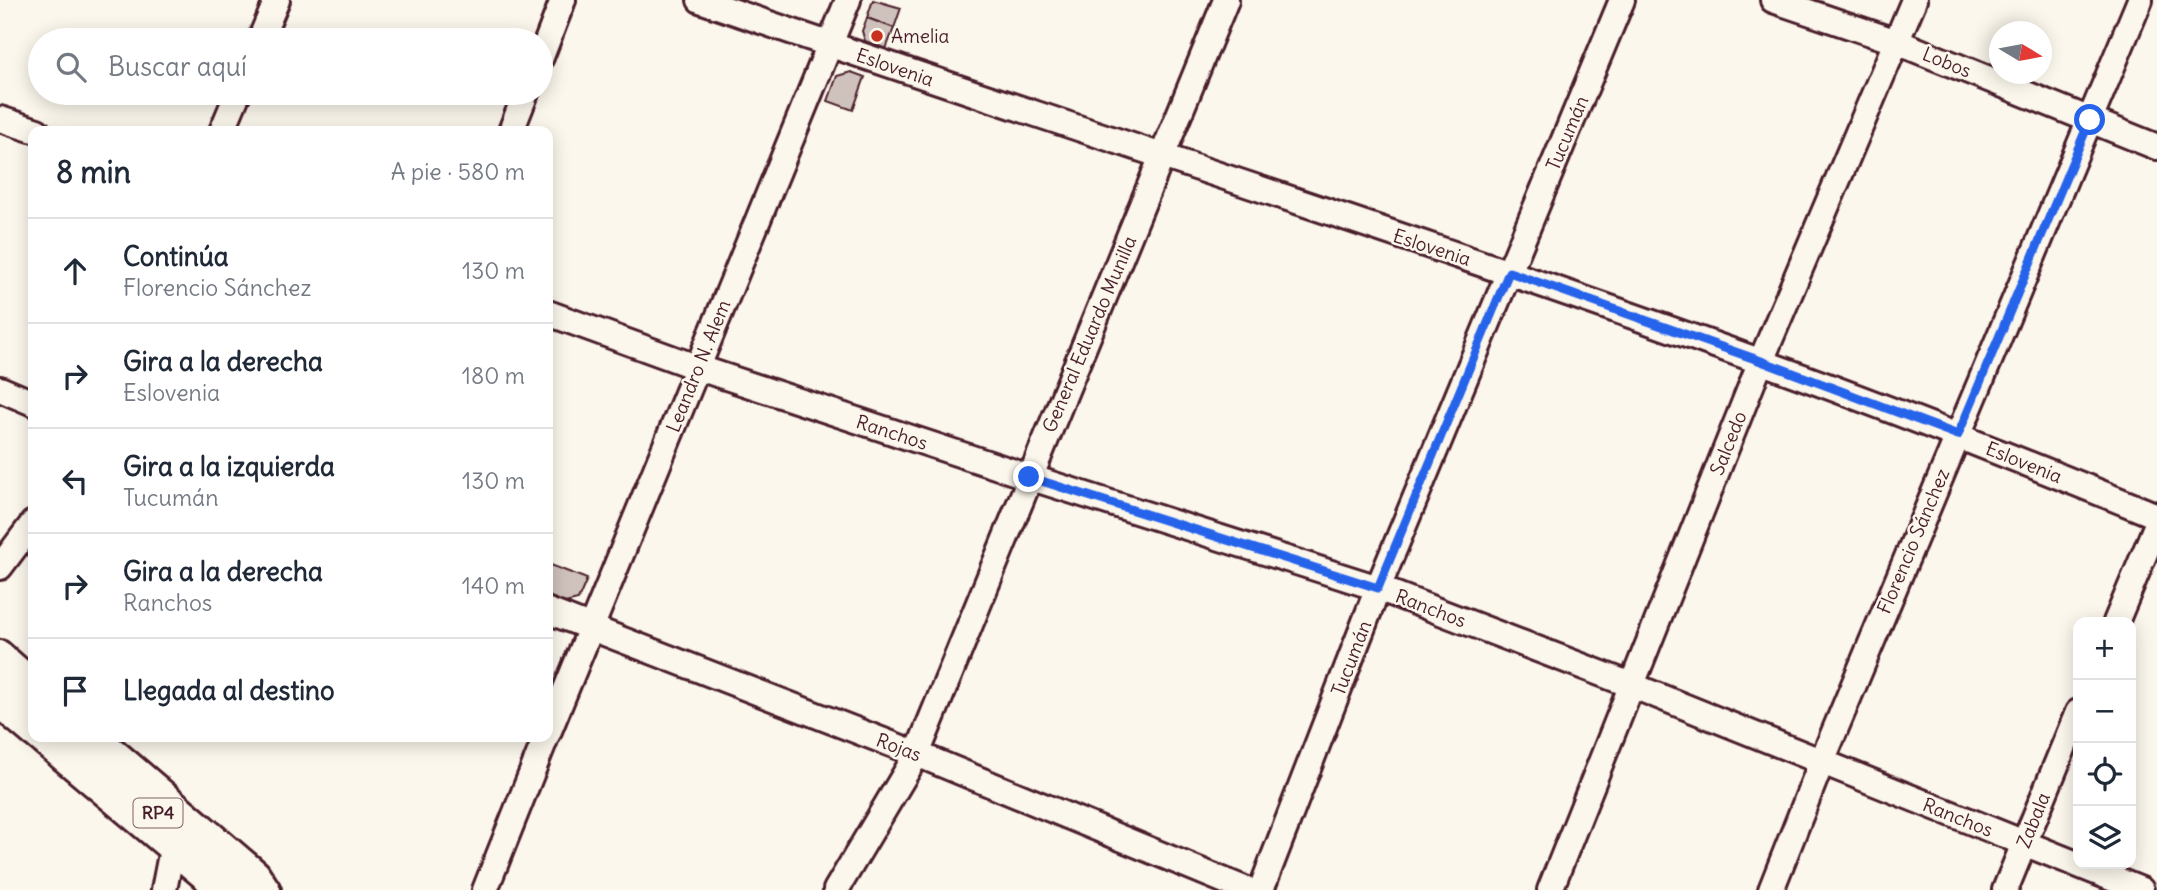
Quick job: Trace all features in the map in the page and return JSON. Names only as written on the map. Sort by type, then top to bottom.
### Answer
[{"type":"main road","points":[[0,677],[28,702]]},
{"type":"main road","name":"RP4","points":[[75,742],[246,890]]},
{"type":"street","points":[[265,28],[277,0]]},
{"type":"street","points":[[553,28],[564,0]]},
{"type":"street","name":"Eslovenia","points":[[699,0],[1509,272],[1761,361],[1958,435],[2157,516]]},
{"type":"street","name":"Leandro N. Alem","points":[[553,720],[848,0]]},
{"type":"street","name":"General Eduardo Munilla","points":[[836,890],[918,754],[1226,0]]},
{"type":"street","name":"Tucumán","points":[[1261,890],[1378,588],[1622,0]]},
{"type":"street","name":"Lobos","points":[[1773,0],[1897,42],[2157,146]]},
{"type":"street","name":"Salcedo","points":[[1550,890],[1761,361],[1914,0]]},
{"type":"street","name":"Florencio Sánchez","points":[[1771,890],[1822,761],[2140,0]]},
{"type":"street","points":[[224,126],[233,105]]},
{"type":"street","points":[[513,126],[522,105]]},
{"type":"street","points":[[0,119],[28,128]]},
{"type":"street","name":"Ranchos","points":[[553,315],[699,368],[1378,588],[1631,685],[2141,890]]},
{"type":"street","points":[[0,389],[28,401]]},
{"type":"street","points":[[2118,617],[2157,524]]},
{"type":"street","points":[[0,567],[28,530]]},
{"type":"street","name":"Rojas","points":[[553,613],[918,754],[1247,890]]},
{"type":"street","points":[[0,653],[28,678]]},
{"type":"street","points":[[0,706],[28,729]]},
{"type":"street","name":"Zabala","points":[[2005,890],[2073,724]]},
{"type":"street","points":[[43,742],[219,890]]},
{"type":"street","points":[[104,742],[257,873],[268,890]]},
{"type":"street","name":"Leandro N. Alem","points":[[485,890],[544,742]]},
{"type":"street","points":[[164,890],[172,849]]},
{"type":"building","points":[[873,0],[901,8],[894,28],[867,18]]},
{"type":"building","name":"Amelia","points":[[867,18],[894,28],[886,49],[865,41],[862,31]]},
{"type":"building","points":[[851,72],[865,77],[853,110],[828,101],[837,76]]},
{"type":"building","points":[[553,566],[587,579],[578,600],[565,603],[553,598]]},
{"type":"place","name":"Amelia","points":[[877,36]]},
{"type":"route","points":[[1029,477],[1378,588],[1509,272],[1761,361],[1958,435],[2090,120]]}]
